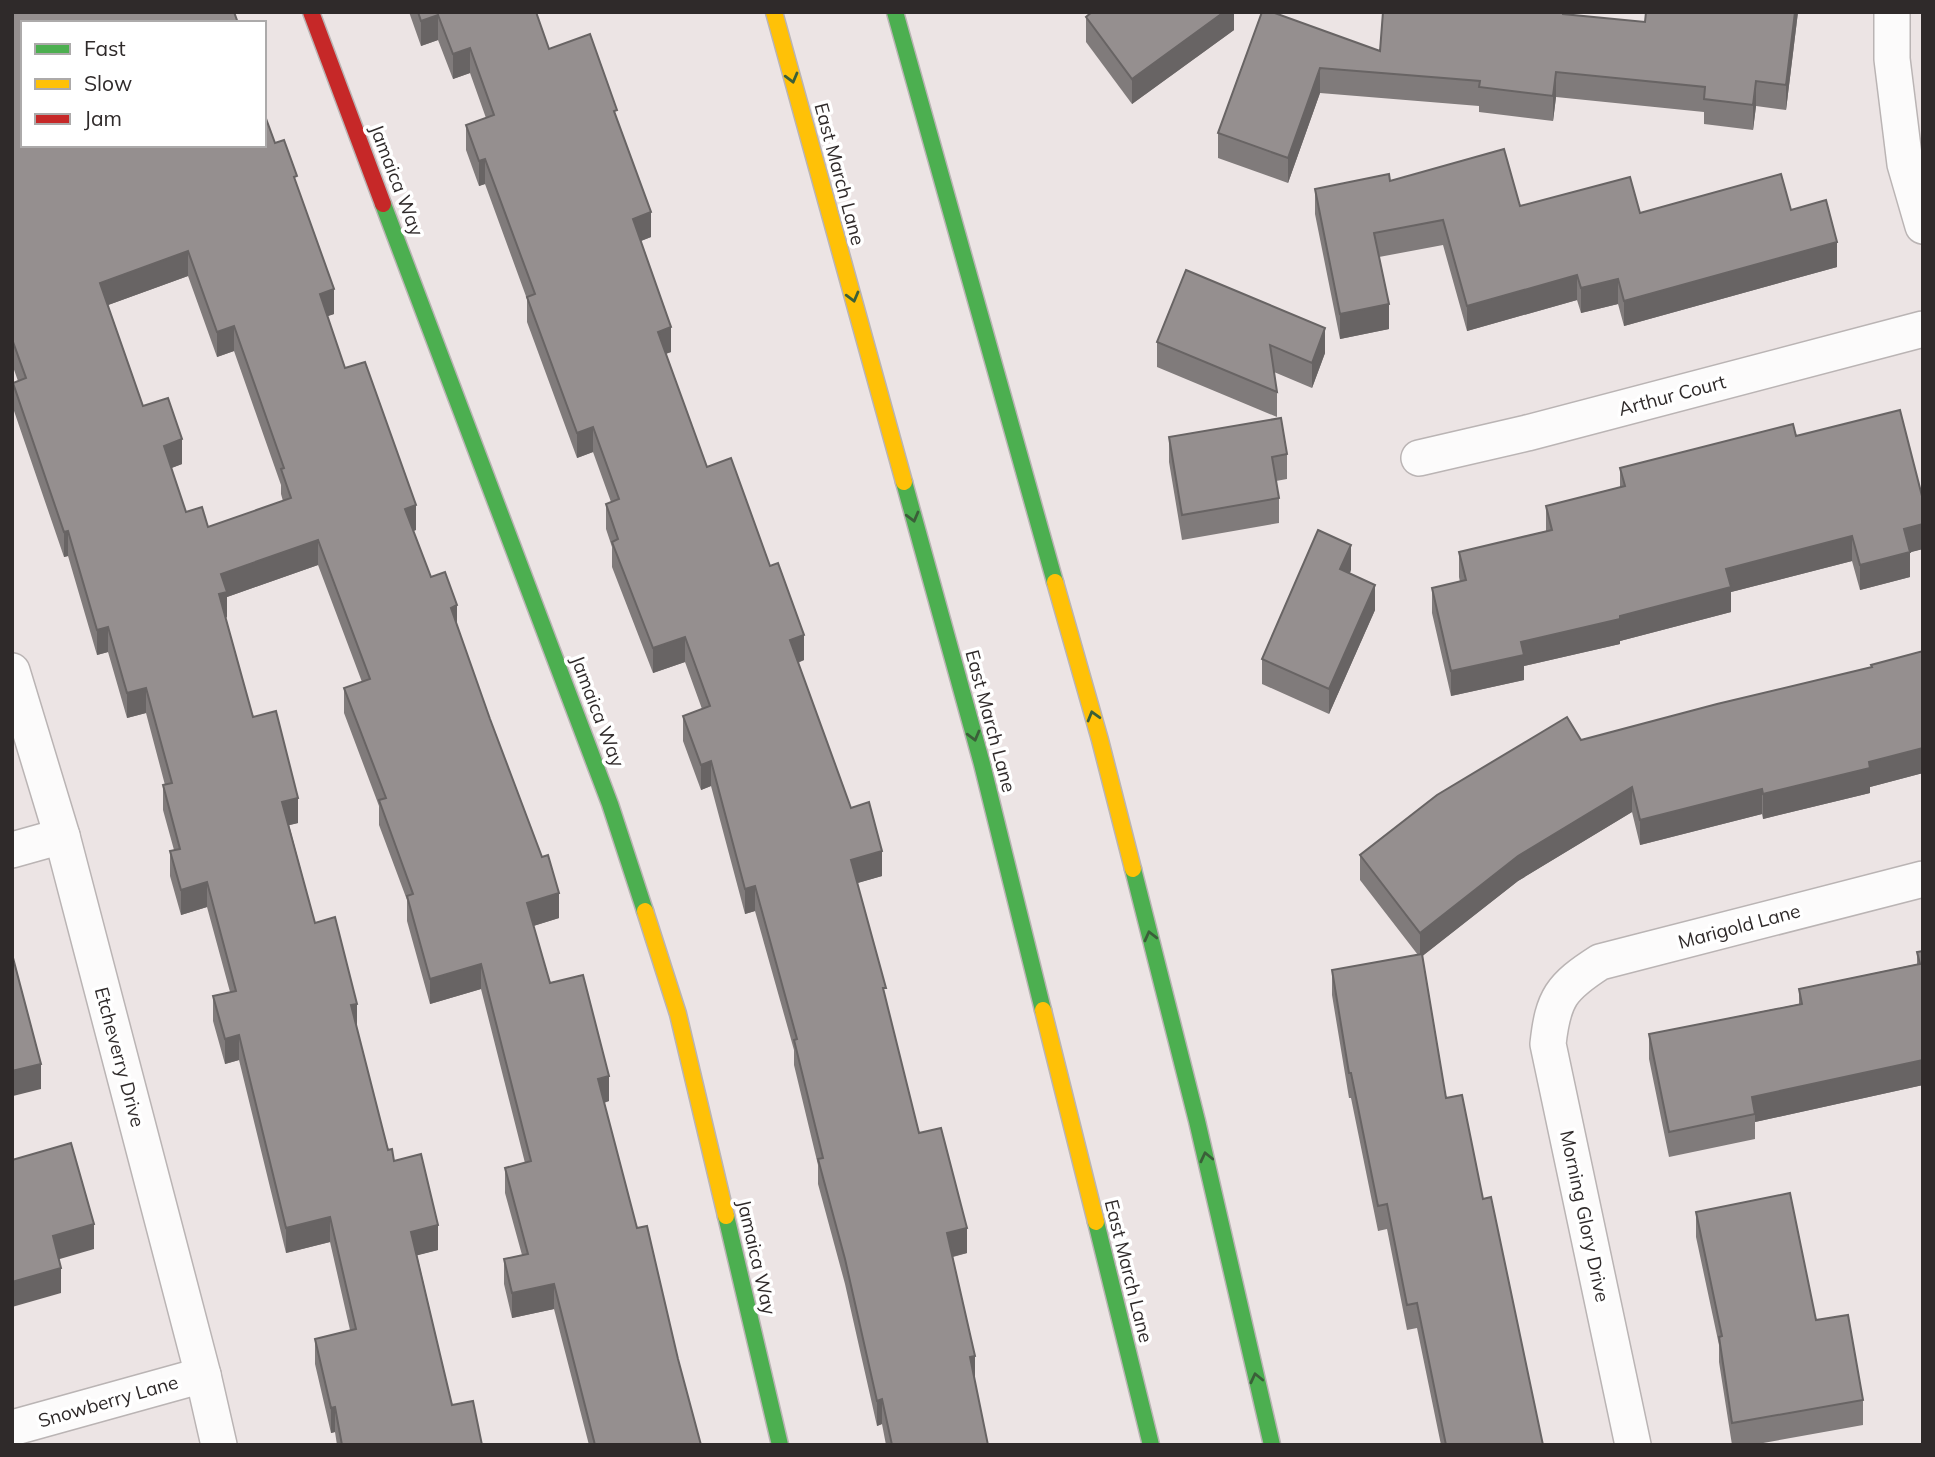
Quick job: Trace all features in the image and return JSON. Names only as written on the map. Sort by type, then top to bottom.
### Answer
[{"type":"main road","name":"Jamaica Way","points":[[312,12],[611,804],[678,1014],[780,1445]]},
{"type":"main road","name":"East March Lane","points":[[774,12],[982,764],[1151,1445]]},
{"type":"main road","points":[[895,12],[1100,740],[1197,1121],[1272,1445]]},
{"type":"street","points":[[1892,12],[1892,60],[1905,163],[1923,226]]},
{"type":"street","name":"Arthur Court","points":[[1419,458],[1527,433],[1923,328]]},
{"type":"street","name":"Etcheverry Drive","points":[[12,671],[62,836],[219,1445]]},
{"type":"street","points":[[12,850],[62,836]]},
{"type":"street","name":"Marigold Lane","points":[[1563,990],[1579,975],[1600,962],[1923,878]]},
{"type":"street","name":"Morning Glory Drive","points":[[1563,990],[1552,1013],[1548,1044],[1633,1445]]},
{"type":"street","name":"Snowberry Lane","points":[[12,1428],[203,1375]]},
{"type":"building","points":[[12,12],[234,12],[237,21],[21,21],[21,147],[266,147],[266,118],[275,143],[284,140],[297,176],[294,177],[334,289],[320,294],[345,368],[365,362],[416,505],[405,509],[431,577],[445,572],[457,605],[451,608],[490,719],[542,857],[548,855],[559,893],[527,903],[550,983],[583,975],[609,1076],[598,1079],[637,1228],[647,1226],[701,1445],[595,1445],[554,1284],[512,1293],[504,1259],[528,1254],[505,1168],[531,1161],[481,964],[430,979],[407,896],[413,894],[379,800],[386,798],[344,688],[370,679],[318,540],[221,574],[227,592],[219,594],[253,717],[276,711],[298,798],[282,802],[315,923],[335,917],[357,1004],[351,1005],[388,1150],[392,1149],[394,1161],[421,1154],[438,1225],[411,1232],[452,1405],[473,1401],[482,1445],[342,1445],[335,1407],[331,1408],[315,1339],[356,1329],[330,1217],[286,1228],[239,1035],[225,1039],[213,996],[236,991],[207,882],[181,890],[170,851],[180,849],[163,785],[172,783],[146,688],[127,693],[108,627],[97,630],[68,531],[64,532],[13,383],[26,378],[12,339]],"holes":[[[188,251],[217,332],[234,326],[284,468],[281,469],[291,498],[208,527],[202,507],[186,512],[164,446],[182,439],[168,398],[143,406],[100,283]]]},
{"type":"building","points":[[418,12],[536,12],[549,49],[590,34],[617,110],[614,111],[651,212],[633,219],[671,327],[658,332],[707,467],[731,458],[770,566],[778,563],[804,635],[790,640],[851,808],[869,802],[882,851],[851,860],[886,988],[883,988],[919,1133],[941,1128],[967,1228],[947,1233],[975,1356],[970,1357],[988,1445],[892,1445],[882,1399],[877,1401],[845,1259],[818,1159],[823,1158],[794,1040],[797,1039],[755,886],[745,889],[711,761],[701,765],[683,716],[710,706],[685,637],[653,648],[612,542],[618,539],[606,504],[619,499],[593,427],[577,433],[527,297],[535,294],[485,159],[479,161],[466,125],[494,115],[470,48],[453,54],[438,15],[421,21]]},
{"type":"building","points":[[1092,12],[1224,12],[1132,79],[1086,17]]},
{"type":"building","points":[[1262,12],[1272,12],[1380,51],[1383,12],[1563,12],[1645,22],[1646,12],[1795,12],[1786,85],[1756,81],[1753,105],[1704,99],[1705,87],[1556,72],[1553,96],[1479,87],[1480,81],[1320,68],[1288,158],[1218,133]]},
{"type":"building","points":[[1504,149],[1520,206],[1630,177],[1640,213],[1781,174],[1791,210],[1826,200],[1837,242],[1624,301],[1618,279],[1581,288],[1577,275],[1467,306],[1443,220],[1374,233],[1389,304],[1340,314],[1315,189],[1389,174],[1390,181]]},
{"type":"building","points":[[1186,270],[1325,328],[1312,363],[1270,345],[1277,392],[1157,342]]},
{"type":"building","points":[[1900,410],[1923,500],[1923,524],[1904,529],[1910,552],[1860,565],[1852,536],[1726,569],[1731,587],[1620,616],[1620,619],[1521,642],[1524,655],[1451,671],[1432,588],[1466,580],[1459,552],[1552,530],[1546,506],[1625,486],[1620,468],[1793,424],[1796,436]]},
{"type":"building","points":[[1281,418],[1287,454],[1272,457],[1279,498],[1182,515],[1169,437]]},
{"type":"building","points":[[1318,530],[1351,545],[1340,569],[1375,585],[1329,689],[1262,659]]},
{"type":"building","points":[[1923,651],[1923,748],[1869,762],[1870,768],[1763,794],[1762,789],[1640,820],[1632,787],[1518,856],[1420,933],[1360,855],[1437,795],[1567,717],[1581,740],[1872,667],[1871,665]]},
{"type":"building","points":[[1923,951],[1923,1060],[1752,1097],[1755,1114],[1669,1132],[1649,1034],[1802,1004],[1799,989],[1920,964],[1917,952]]},
{"type":"building","points":[[12,954],[41,1064],[12,1071]]},
{"type":"building","points":[[1422,954],[1446,1098],[1462,1095],[1483,1199],[1491,1197],[1543,1445],[1446,1445],[1417,1303],[1407,1305],[1387,1204],[1378,1206],[1349,1073],[1332,970]]},
{"type":"building","points":[[71,1143],[94,1224],[53,1236],[61,1268],[12,1282],[12,1160]]},
{"type":"building","points":[[1790,1193],[1816,1320],[1848,1315],[1863,1400],[1732,1423],[1719,1337],[1722,1336],[1696,1212]]},
{"type":"traffic: fast","points":[[895,12],[1055,582]]},
{"type":"traffic: fast","points":[[383,204],[610,804],[645,911]]},
{"type":"traffic: fast","points":[[904,482],[982,764],[1043,1010]]},
{"type":"traffic: fast","points":[[1133,869],[1197,1121],[1272,1445]]},
{"type":"traffic: fast","points":[[726,1216],[780,1445]]},
{"type":"traffic: fast","points":[[1096,1222],[1151,1445]]},
{"type":"traffic: slow","points":[[774,12],[904,482]]},
{"type":"traffic: slow","points":[[1055,582],[1133,869]]},
{"type":"traffic: slow","points":[[645,911],[678,1014],[726,1216]]},
{"type":"traffic: slow","points":[[1043,1010],[1096,1222]]},
{"type":"traffic: jam","points":[[311,12],[383,204]]}]
